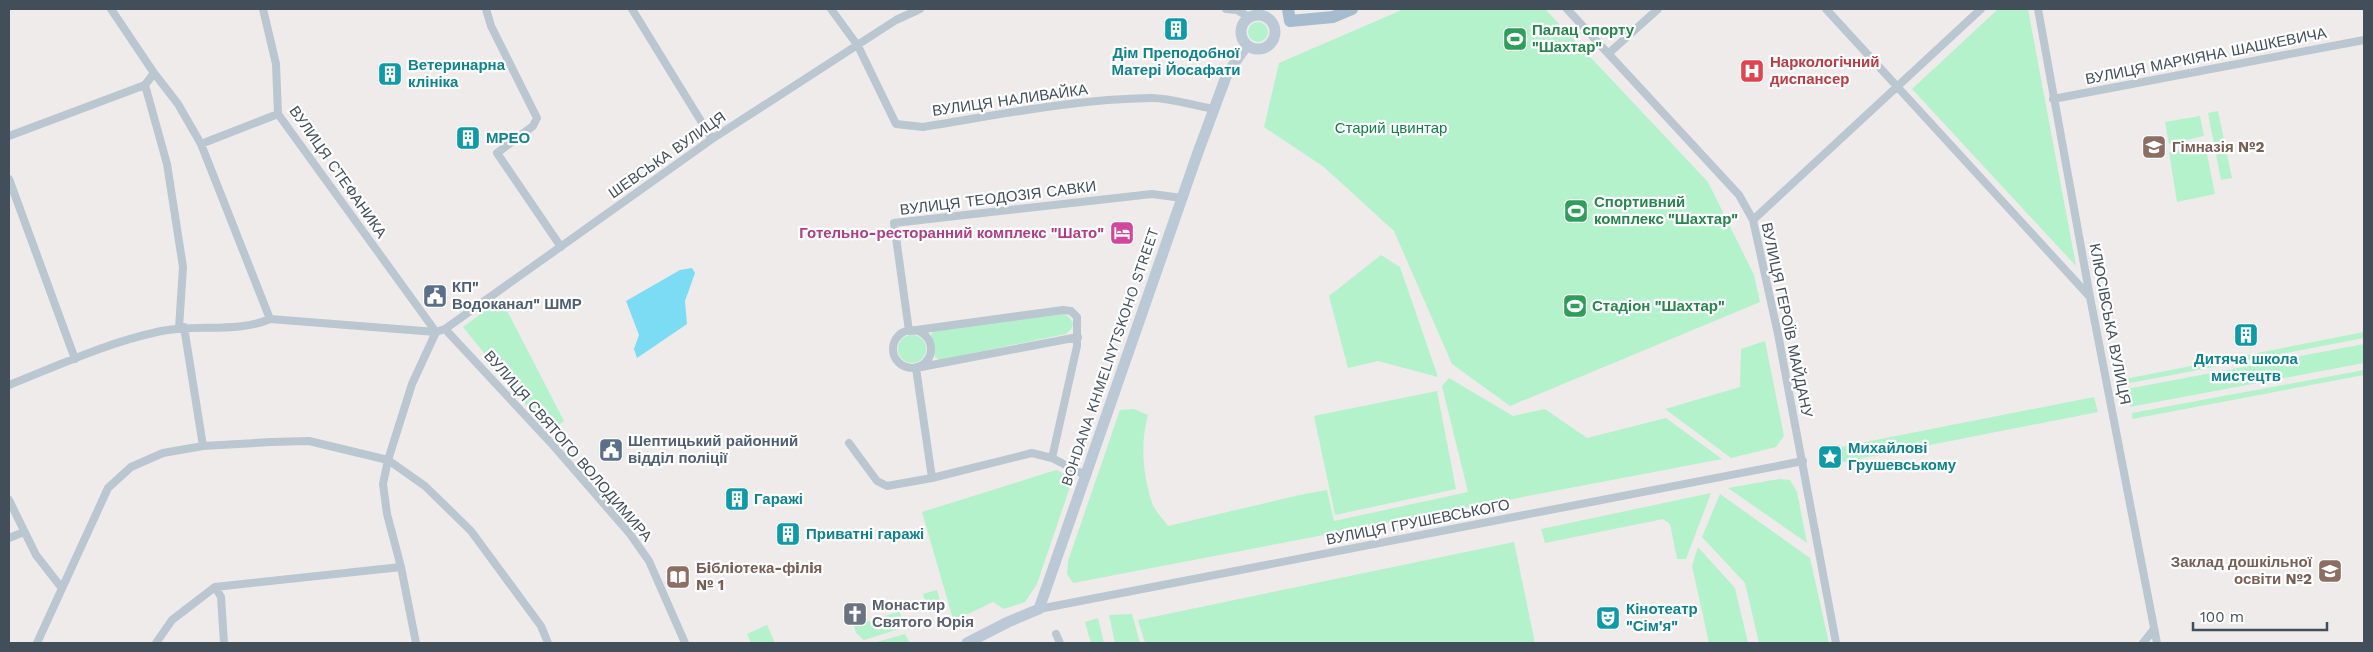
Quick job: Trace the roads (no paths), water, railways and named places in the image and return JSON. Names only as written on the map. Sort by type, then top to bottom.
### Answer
[{"type":"main road","points":[[1274,28],[1264,17],[1249,18],[1241,30],[1247,44],[1256,49],[1266,46],[1273,39],[1274,28],[1289,15],[1333,17],[1352,9]]},
{"type":"main road","name":"BOHDANA KHMELNYTSKOHO STREET","points":[[1039,609],[1227,74],[1247,44]]},
{"type":"main road","points":[[967,643],[1039,609]]},
{"type":"street","name":"ВУЛИЦЯ СТЕФАНИКА","points":[[263,9],[276,64],[278,114],[436,332]]},
{"type":"street","points":[[486,9],[491,26],[537,118],[533,126],[497,153],[560,247]]},
{"type":"street","points":[[632,9],[712,139]]},
{"type":"street","name":"ВУЛИЦЯ НАЛИВАЙКА","points":[[830,9],[858,46],[896,124],[902,126],[923,127],[1096,101],[1152,98],[1180,101],[1215,109]]},
{"type":"street","name":"ШЕВСЬКА ВУЛИЦЯ","points":[[436,332],[446,329],[712,139],[896,20],[920,9]]},
{"type":"street","points":[[1226,9],[1237,10],[1249,18]]},
{"type":"street","name":"ВУЛИЦЯ ГЕРОЇВ МАЙДАНУ","points":[[1567,9],[1740,195],[1753,220],[1803,461],[1836,643]]},
{"type":"street","points":[[1609,53],[1658,9]]},
{"type":"street","points":[[1826,9],[2090,297]]},
{"type":"street","points":[[1753,220],[1981,9]]},
{"type":"street","name":"КЛЮСІВСЬКА ВУЛИЦЯ","points":[[2038,9],[2090,297],[2157,643]]},
{"type":"street","points":[[114,10],[154,73],[178,104],[201,144],[270,319]]},
{"type":"street","name":"ВУЛИЦЯ МАРКІЯНА ШАШКЕВИЧА","points":[[2053,99],[2364,40]]},
{"type":"street","points":[[9,136],[145,85],[154,73]]},
{"type":"street","points":[[145,85],[166,164],[183,267],[182,328],[203,446]]},
{"type":"street","points":[[201,144],[278,114]]},
{"type":"street","points":[[9,178],[75,359]]},
{"type":"street","name":"ВУЛИЦЯ ТЕОДОЗІЯ САВКИ","points":[[909,330],[894,223],[1152,194],[1182,198]]},
{"type":"street","points":[[1052,458],[1078,337],[1077,317],[1071,311],[1063,310],[909,330],[898,337],[895,343],[894,355],[900,364],[916,368],[1078,337]]},
{"type":"street","points":[[9,385],[114,343],[182,328],[256,325],[270,319],[436,332],[412,384],[388,460],[383,484],[387,514],[401,567],[416,643]]},
{"type":"street","name":"ВУЛИЦЯ СВЯТОГО ВОЛОДИМИРА","points":[[446,329],[545,436],[630,534],[649,561],[685,643]]},
{"type":"street","points":[[909,330],[923,334],[931,346],[928,360],[916,368]]},
{"type":"street","points":[[916,368],[932,478]]},
{"type":"street","points":[[37,643],[61,587],[108,488],[131,467],[163,453],[203,446],[309,441],[388,460],[425,486],[471,530],[541,626],[548,643]]},
{"type":"street","points":[[849,443],[877,481],[887,486],[900,486],[1032,453],[1052,458],[1086,476]]},
{"type":"street","name":"ВУЛИЦЯ ГРУШЕВСЬКОГО","points":[[1039,609],[1803,461]]},
{"type":"street","points":[[9,500],[46,572],[61,587]]},
{"type":"street","points":[[9,538],[24,532]]},
{"type":"street","points":[[156,643],[172,620],[215,588],[401,567]]},
{"type":"street","points":[[215,588],[220,597],[224,643]]},
{"type":"street","points":[[2144,643],[2154,629]]},
{"type":"street","points":[[1056,634],[1060,643]]},
{"type":"water","points":[[692,268],[695,273],[685,301],[687,324],[637,358],[634,349],[639,335],[626,301],[680,270]]},
{"type":"place","name":"Дім Преподобної Матері Йосафати","points":[[1176,29]]},
{"type":"place","name":"Палац спорту \"Шахтар\"","points":[[1515,39]]},
{"type":"place","name":"Наркологічний диспансер","points":[[1752,71]]},
{"type":"place","name":"Ветеринарна клініка","points":[[390,74]]},
{"type":"place","name":"МРЕО","points":[[468,138]]},
{"type":"place","name":"Гімназія №2","points":[[2154,147]]},
{"type":"place","name":"Спортивний комплекс \"Шахтар\"","points":[[1576,211]]},
{"type":"place","name":"Готельно-ресторанний комплекс \"Шато\"","points":[[1122,233]]},
{"type":"place","name":"КП\" Водоканал\" ШМР","points":[[435,296]]},
{"type":"place","name":"Стадіон \"Шахтар\"","points":[[1575,306]]},
{"type":"place","name":"Дитяча школа мистецтв","points":[[2246,335]]},
{"type":"place","name":"Шептицький районний відділ поліції","points":[[611,450]]},
{"type":"place","name":"Михайлові Грушевському","points":[[1830,457]]},
{"type":"place","name":"Гаражі","points":[[737,499]]},
{"type":"place","name":"Приватні гаражі","points":[[788,534]]},
{"type":"place","name":"Заклад дошкільної освіти №2","points":[[2330,571]]},
{"type":"place","name":"Бiблiотека-фiлiя № 1","points":[[678,577]]},
{"type":"place","name":"Монастир Святого Юрія","points":[[855,614]]},
{"type":"place","name":"Кінотеатр \"Сім'я\"","points":[[1608,618]]},
{"type":"park label","name":"Старий цвинтар","points":[[1391,128]]}]
